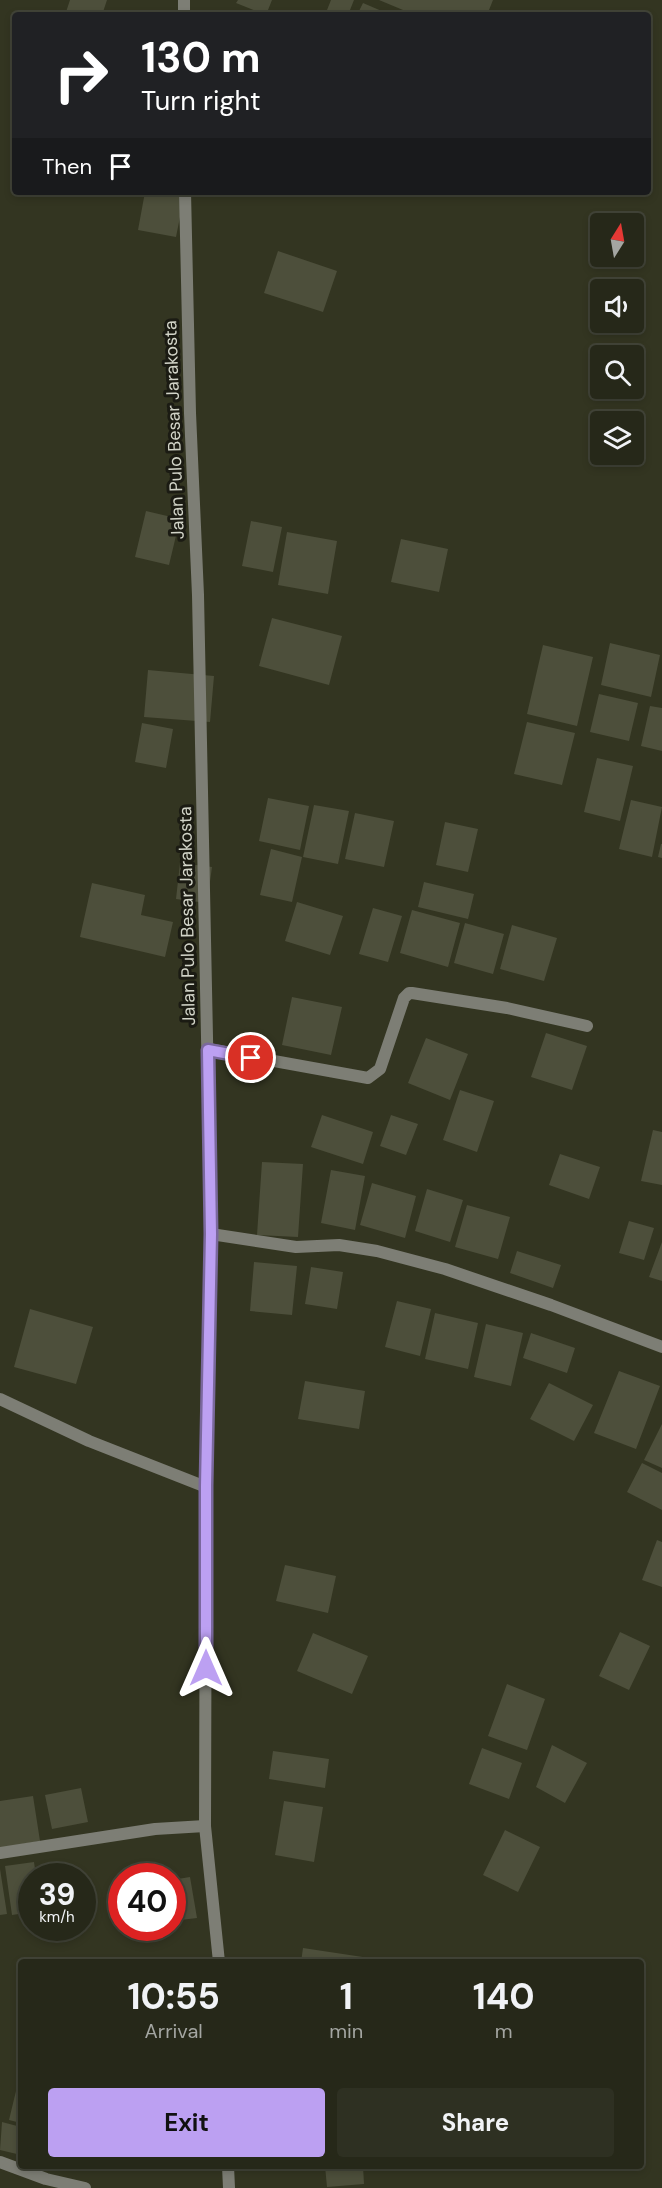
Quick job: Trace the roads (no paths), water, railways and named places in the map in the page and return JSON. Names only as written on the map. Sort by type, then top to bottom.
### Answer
[{"type":"street","name":"Jalan Pulo Besar Jarakosta","points":[[185,195],[198,595],[211,1234],[206,1486],[205,1826],[219,1959]]},
{"type":"street","points":[[208,1050],[368,1078],[380,1069],[404,998],[408,993],[507,1008],[587,1026]]},
{"type":"street","points":[[211,1234],[296,1247],[339,1245],[377,1251],[445,1269],[552,1305],[662,1347]]},
{"type":"street","points":[[0,1399],[88,1441],[206,1486]]},
{"type":"street","points":[[0,1853],[154,1829],[205,1826]]},
{"type":"street","points":[[0,2162],[18,2169]]},
{"type":"street","points":[[19,2169],[46,2179],[85,2188]]},
{"type":"street","points":[[228,2169],[229,2188]]}]
